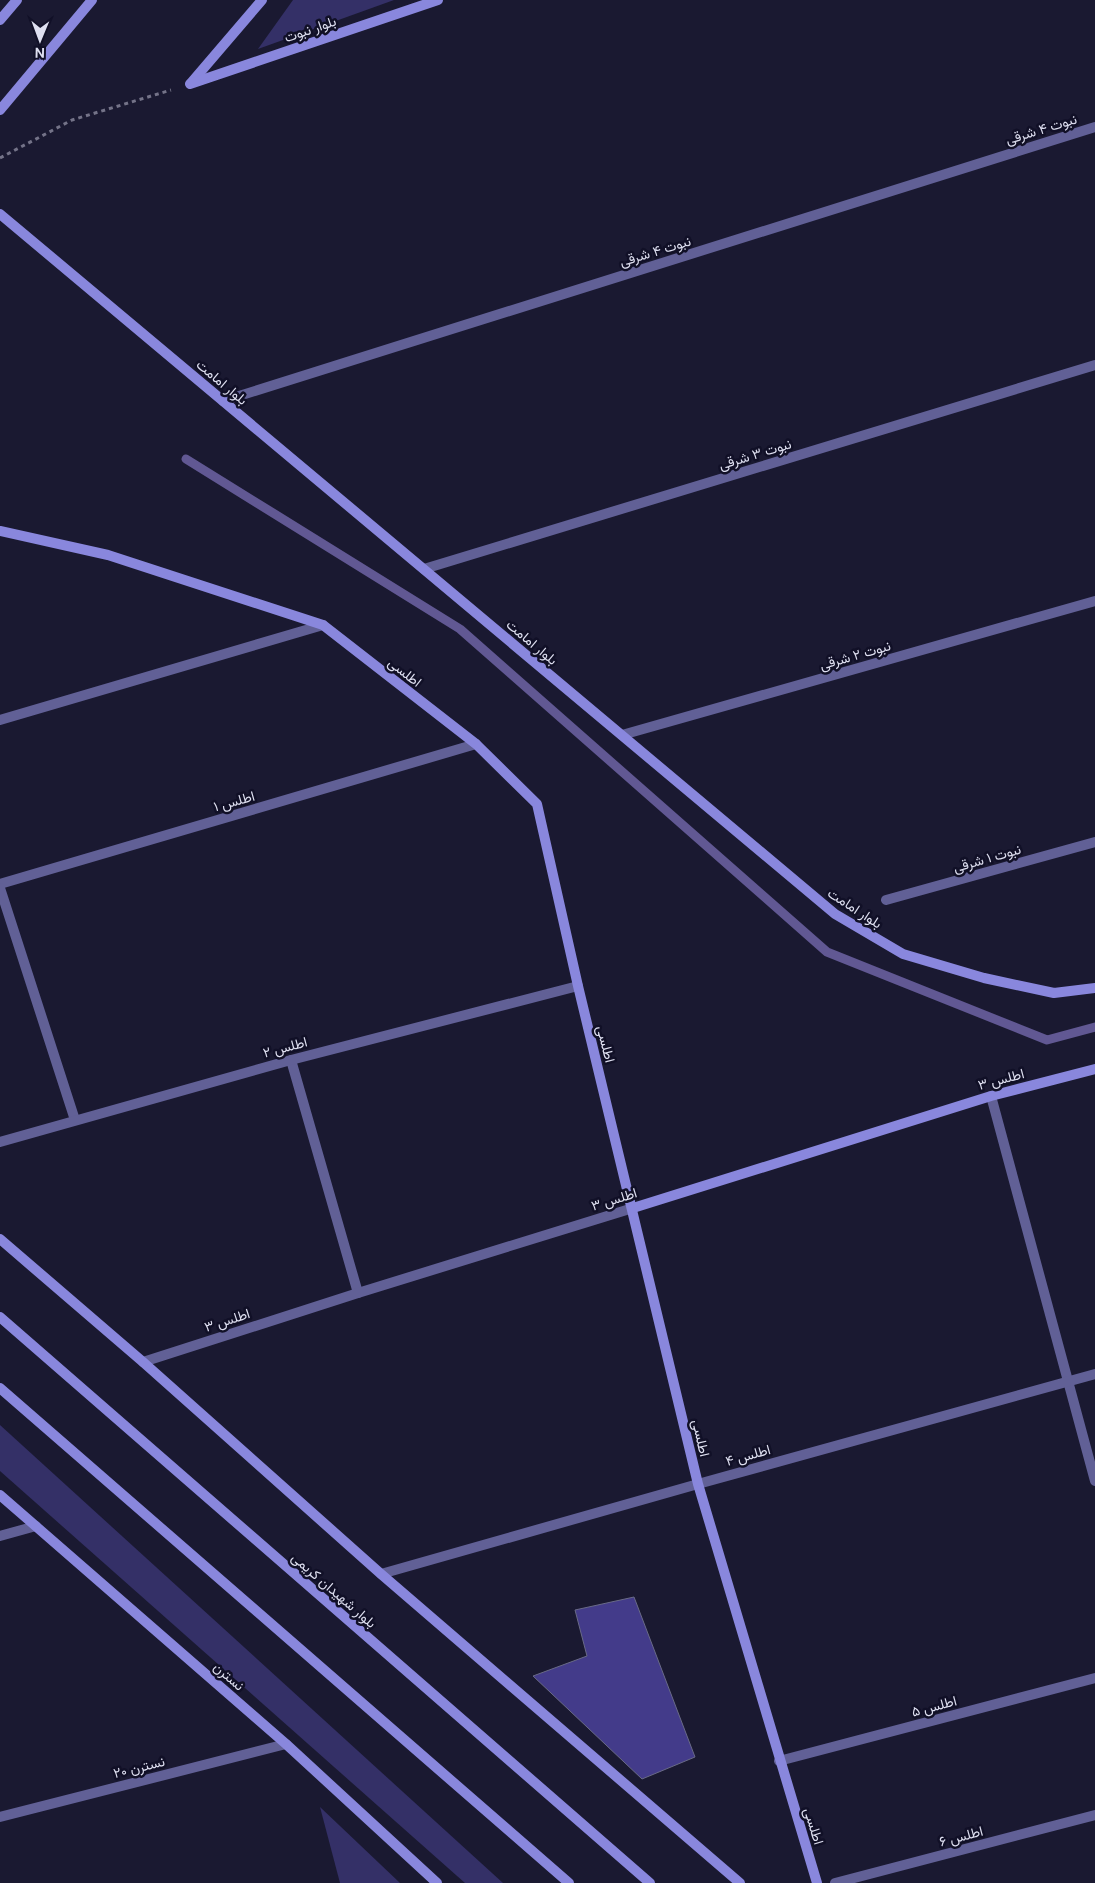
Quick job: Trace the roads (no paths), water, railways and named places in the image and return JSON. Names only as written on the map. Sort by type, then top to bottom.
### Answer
[{"type":"street","points":[[0,20],[17,0]]},
{"type":"street","points":[[0,110],[92,0]]},
{"type":"street","name":"بلوار نبوت","points":[[262,0],[190,84],[438,0]]},
{"type":"street","name":"نبوت ۴ شرقی","points":[[224,401],[1095,127]]},
{"type":"street","name":"بلوار امامت","points":[[0,214],[835,914],[903,954],[984,978],[1054,993],[1095,988]]},
{"type":"street","name":"نبوت ۳ شرقی","points":[[424,569],[1095,365]]},
{"type":"street","name":"اطلسی","points":[[0,531],[108,555],[323,625],[476,744],[537,804],[578,986],[698,1484],[779,1761],[817,1883]]},
{"type":"street","name":"نبوت ۲ شرقی","points":[[622,735],[1095,601]]},
{"type":"street","points":[[0,720],[323,625]]},
{"type":"street","name":"اطلس ۱","points":[[0,884],[476,744]]},
{"type":"street","name":"نبوت ۱ شرقی","points":[[886,900],[1095,842]]},
{"type":"street","points":[[0,888],[75,1120]]},
{"type":"street","name":"اطلس ۲","points":[[0,1142],[291,1060],[578,986]]},
{"type":"street","points":[[291,1060],[358,1293]]},
{"type":"street","name":"اطلس ۳","points":[[143,1362],[991,1096],[1095,1069]]},
{"type":"street","points":[[991,1096],[1095,1481]]},
{"type":"street","points":[[0,1239],[143,1362],[380,1574],[740,1883]]},
{"type":"street","name":"بلوار شهیدان کریمی","points":[[0,1317],[650,1883]]},
{"type":"street","name":"اطلس ۴","points":[[380,1574],[1095,1374]]},
{"type":"street","points":[[0,1388],[569,1883]]},
{"type":"street","name":"نسترن","points":[[0,1494],[286,1744],[437,1883]]},
{"type":"street","points":[[0,1536],[36,1526]]},
{"type":"street","name":"اطلس ۵","points":[[779,1761],[1095,1678]]},
{"type":"street","name":"نسترن ۲۰","points":[[0,1817],[286,1744]]},
{"type":"street","name":"اطلس ۶","points":[[834,1883],[1095,1815]]},
{"type":"waterway","points":[[186,459],[460,629],[827,952],[1047,1040],[1095,1027]]}]
